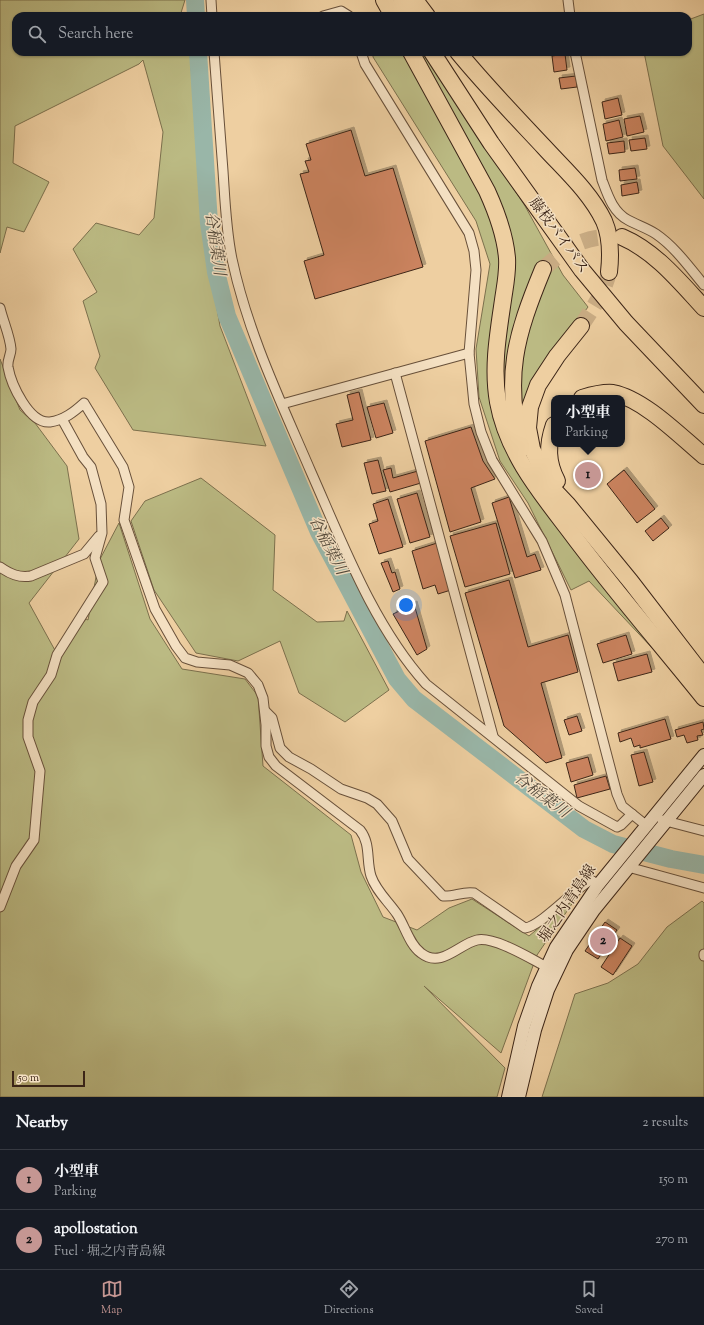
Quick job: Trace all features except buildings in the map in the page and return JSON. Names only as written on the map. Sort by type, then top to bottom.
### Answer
[{"type":"highway","points":[[384,0],[390,12]]},
{"type":"highway","points":[[401,0],[408,12]]},
{"type":"highway","points":[[416,0],[424,12]]},
{"type":"highway","points":[[414,56],[487,191],[497,213],[504,236],[507,258],[506,275],[495,362],[497,401],[511,445],[533,483],[562,510],[631,582],[704,677]]},
{"type":"highway","name":"藤枝バイパス","points":[[435,56],[491,143],[582,270],[626,323],[704,405]]},
{"type":"highway","points":[[462,56],[571,176],[595,206],[604,222],[610,241],[611,255],[609,272]]},
{"type":"highway","points":[[622,237],[633,242],[652,255],[704,308]]},
{"type":"highway","points":[[533,483],[521,449],[514,415],[512,387],[514,357],[519,335],[528,305],[544,269]]},
{"type":"highway","points":[[581,326],[557,356],[538,385],[530,408],[528,428],[532,449],[538,464],[588,557],[704,698]]},
{"type":"highway","points":[[594,395],[612,393],[619,395]]},
{"type":"highway","points":[[625,397],[643,406],[704,456]]},
{"type":"highway","points":[[551,435],[549,441],[548,459],[554,476],[562,510]]},
{"type":"main road","name":"堀之内青島線","points":[[508,1097],[524,1026],[538,986],[556,947],[598,885],[704,755]]},
{"type":"main road","name":"堀之内青島線","points":[[519,1097],[535,1030],[548,990],[567,950],[594,910],[704,776]]},
{"type":"street","points":[[211,0],[212,12]]},
{"type":"street","points":[[568,0],[570,12]]},
{"type":"street","points":[[214,56],[226,220],[232,257],[250,328],[264,365],[344,548],[386,630],[408,663],[426,684],[579,806],[617,827],[621,826],[632,814]]},
{"type":"street","points":[[362,56],[365,64],[469,233],[474,251],[476,270],[469,353],[474,404],[492,460],[527,515],[554,565],[565,594],[617,794],[622,806],[632,814],[650,822],[666,821],[704,831]]},
{"type":"street","points":[[576,56],[602,180],[609,200],[618,213],[656,234],[676,252],[704,285]]},
{"type":"street","points":[[0,308],[11,350],[8,360],[8,368],[14,386],[24,405],[37,418],[48,422],[62,419],[84,403],[123,466],[129,487],[124,520],[155,609],[176,646],[185,658],[197,662],[230,665],[248,673],[258,685],[263,698],[266,746],[269,757],[276,766],[360,830],[366,838],[371,875],[377,888],[397,915],[414,946],[421,954],[432,957],[441,957],[453,954],[476,940],[488,940],[547,967]]},
{"type":"street","points":[[282,404],[469,353]]},
{"type":"street","points":[[395,373],[493,736]]},
{"type":"street","points":[[0,907],[16,866],[34,840],[40,771],[28,737],[28,720],[33,702],[51,674],[57,655],[104,582],[95,558],[102,533],[101,504],[91,467],[62,419]]},
{"type":"street","points":[[0,567],[8,573],[22,578],[31,576],[84,554],[102,533]]},
{"type":"street","points":[[264,711],[272,718],[280,748],[289,757],[311,768],[341,789],[367,798],[377,804],[392,821],[408,859],[443,896],[452,896],[466,891],[474,893],[525,928],[530,927],[538,921],[580,886],[591,880],[598,885]]},
{"type":"street","points":[[631,864],[704,888]]},
{"type":"shaded area","points":[[0,0],[185,0],[181,12],[12,12],[12,56],[190,56],[203,228],[220,326],[266,446],[133,430],[95,368],[100,356],[83,301],[97,292],[73,249],[96,223],[139,235],[154,218],[163,132],[143,60],[139,64],[15,126],[13,163],[49,182],[24,232],[7,227],[0,253]]},
{"type":"shaded area","points":[[704,14],[704,199],[663,146],[645,56],[692,56],[692,18]]},
{"type":"shaded area","points":[[405,56],[495,222],[502,266],[493,403],[656,644],[655,651],[589,581],[571,590],[528,503],[500,461],[479,397],[476,349],[490,264],[476,221],[373,57]]},
{"type":"shaded area","points":[[418,56],[428,56],[525,206],[563,275],[588,307],[547,362],[524,424],[515,396],[541,267],[511,415],[498,382],[512,262]]},
{"type":"shaded area","points":[[0,359],[20,410],[35,423],[67,466],[79,539],[29,603],[57,654],[86,619],[88,620],[99,561],[119,523],[150,619],[182,669],[245,679],[258,696],[263,766],[351,835],[361,872],[383,917],[417,930],[449,908],[472,899],[529,936],[578,895],[537,955],[501,1053],[424,986],[505,1068],[497,1097],[0,1097]]},
{"type":"shaded area","points":[[201,478],[275,535],[273,590],[317,622],[344,621],[347,611],[389,690],[345,722],[299,693],[280,641],[238,661],[196,653],[154,590],[131,521],[145,501]]},
{"type":"shaded area","points":[[702,901],[704,903],[704,1097],[542,1097],[575,994],[608,983],[638,964],[667,927]]},
{"type":"waterway","name":"谷稲葉川","points":[[195,0],[196,12]]},
{"type":"waterway","name":"谷稲葉川","points":[[198,56],[209,223],[216,272],[227,316],[319,532],[397,679],[414,699],[584,829],[613,844],[671,859],[704,865]]},
{"type":"tunnel","points":[[543,269],[561,254],[578,243],[597,238],[622,237]]},
{"type":"tunnel","points":[[581,326],[601,294],[609,272]]},
{"type":"place","name":"小型車","points":[[588,475]]},
{"type":"place","name":"apollostation","points":[[603,941]]}]
